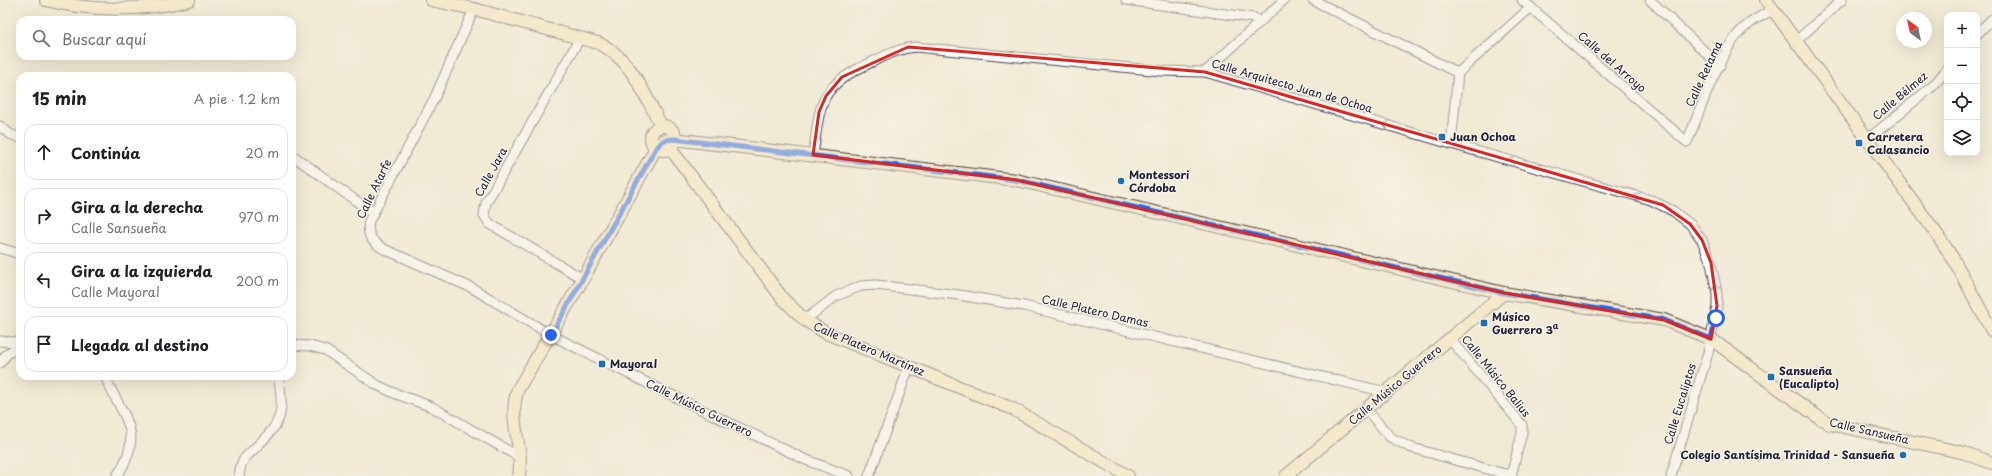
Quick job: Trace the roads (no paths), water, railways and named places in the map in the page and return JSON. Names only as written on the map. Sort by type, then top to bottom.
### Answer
[{"type":"street","points":[[46,0],[96,8],[124,8],[190,0]]},
{"type":"street","name":"Calle Platero Martínez","points":[[431,0],[474,9],[580,38],[610,48],[619,56],[632,73],[661,125],[670,129],[666,144],[783,299],[804,320],[826,333],[1013,409],[1128,476]]},
{"type":"street","points":[[1126,0],[1254,18],[1260,22]]},
{"type":"street","points":[[1205,72],[1284,0]]},
{"type":"street","points":[[1313,0],[1458,73]]},
{"type":"street","name":"Calle del Arroyo","points":[[1522,0],[1687,142]]},
{"type":"street","points":[[1650,0],[1720,66]]},
{"type":"street","points":[[1796,41],[1842,0]]},
{"type":"street","points":[[1770,5],[1946,247],[1990,324]]},
{"type":"street","name":"Calle Retama","points":[[1687,142],[1720,66],[1738,34],[1770,5]]},
{"type":"street","points":[[1451,144],[1458,73],[1531,7]]},
{"type":"street","name":"Calle Atarfe","points":[[474,9],[434,97],[373,213],[368,228],[372,240],[378,245],[472,288],[551,335]]},
{"type":"street","points":[[1980,31],[1992,19]]},
{"type":"street","name":"Calle Jara","points":[[580,38],[486,204],[484,216],[490,224],[583,279]]},
{"type":"street","name":"Calle Arquitecto Juan de Ochoa","points":[[813,155],[819,112],[830,89],[849,73],[890,53],[908,47],[1162,71],[1205,72],[1451,144],[1651,200],[1682,217],[1697,232],[1712,263],[1717,293],[1717,306],[1711,339]]},
{"type":"street","name":"Calle Bélmez","points":[[1867,140],[1934,85],[1944,73]]},
{"type":"street","points":[[519,476],[521,458],[513,418],[513,402],[518,389],[583,279],[666,144],[651,140],[653,132],[661,125]]},
{"type":"street","points":[[0,126],[10,134],[16,136]]},
{"type":"street","name":"Calle Sansueña","points":[[666,144],[813,155],[1016,180],[1504,293],[1664,320],[1711,339],[1818,417],[1830,424],[1965,453],[1992,463]]},
{"type":"street","points":[[296,158],[373,213]]},
{"type":"street","points":[[0,248],[16,253]]},
{"type":"street","name":"Calle Platero Damas","points":[[804,320],[836,296],[861,286],[876,285],[960,295],[1024,306],[1386,392]]},
{"type":"street","name":"Calle Músico Guerrero","points":[[1286,476],[1504,293]]},
{"type":"street","name":"Calle Músico Guerrero","points":[[551,335],[652,386],[804,459],[848,476]]},
{"type":"street","name":"Calle Músico Balius","points":[[1450,339],[1522,425],[1522,433],[1512,476]]},
{"type":"street","name":"Calle Eucaliptos","points":[[1671,476],[1711,339]]},
{"type":"street","points":[[0,341],[16,342]]},
{"type":"street","points":[[0,341],[7,354]]},
{"type":"street","points":[[296,344],[325,350],[377,385],[432,407],[521,458]]},
{"type":"street","points":[[0,363],[7,354],[16,348]]},
{"type":"street","points":[[870,476],[909,367]]},
{"type":"street","points":[[107,380],[130,426],[130,446],[124,465],[117,476]]},
{"type":"street","points":[[239,476],[244,459],[277,424],[282,411],[279,380]]},
{"type":"street","points":[[1366,409],[1390,437],[1409,447],[1512,476]]},
{"type":"place","name":"Juan Ochoa","points":[[1442,137]]},
{"type":"place","name":"Carretera Calasancio","points":[[1859,143]]},
{"type":"place","name":"Montessori Córdoba","points":[[1121,181]]},
{"type":"place","name":"Músico Guerrero 3ª","points":[[1484,323]]},
{"type":"place","name":"Mayoral","points":[[602,364]]},
{"type":"place","name":"Sansueña (Eucalipto)","points":[[1771,377]]},
{"type":"place","name":"Colegio Santísima Trinidad - Sansueña","points":[[1903,455]]}]
